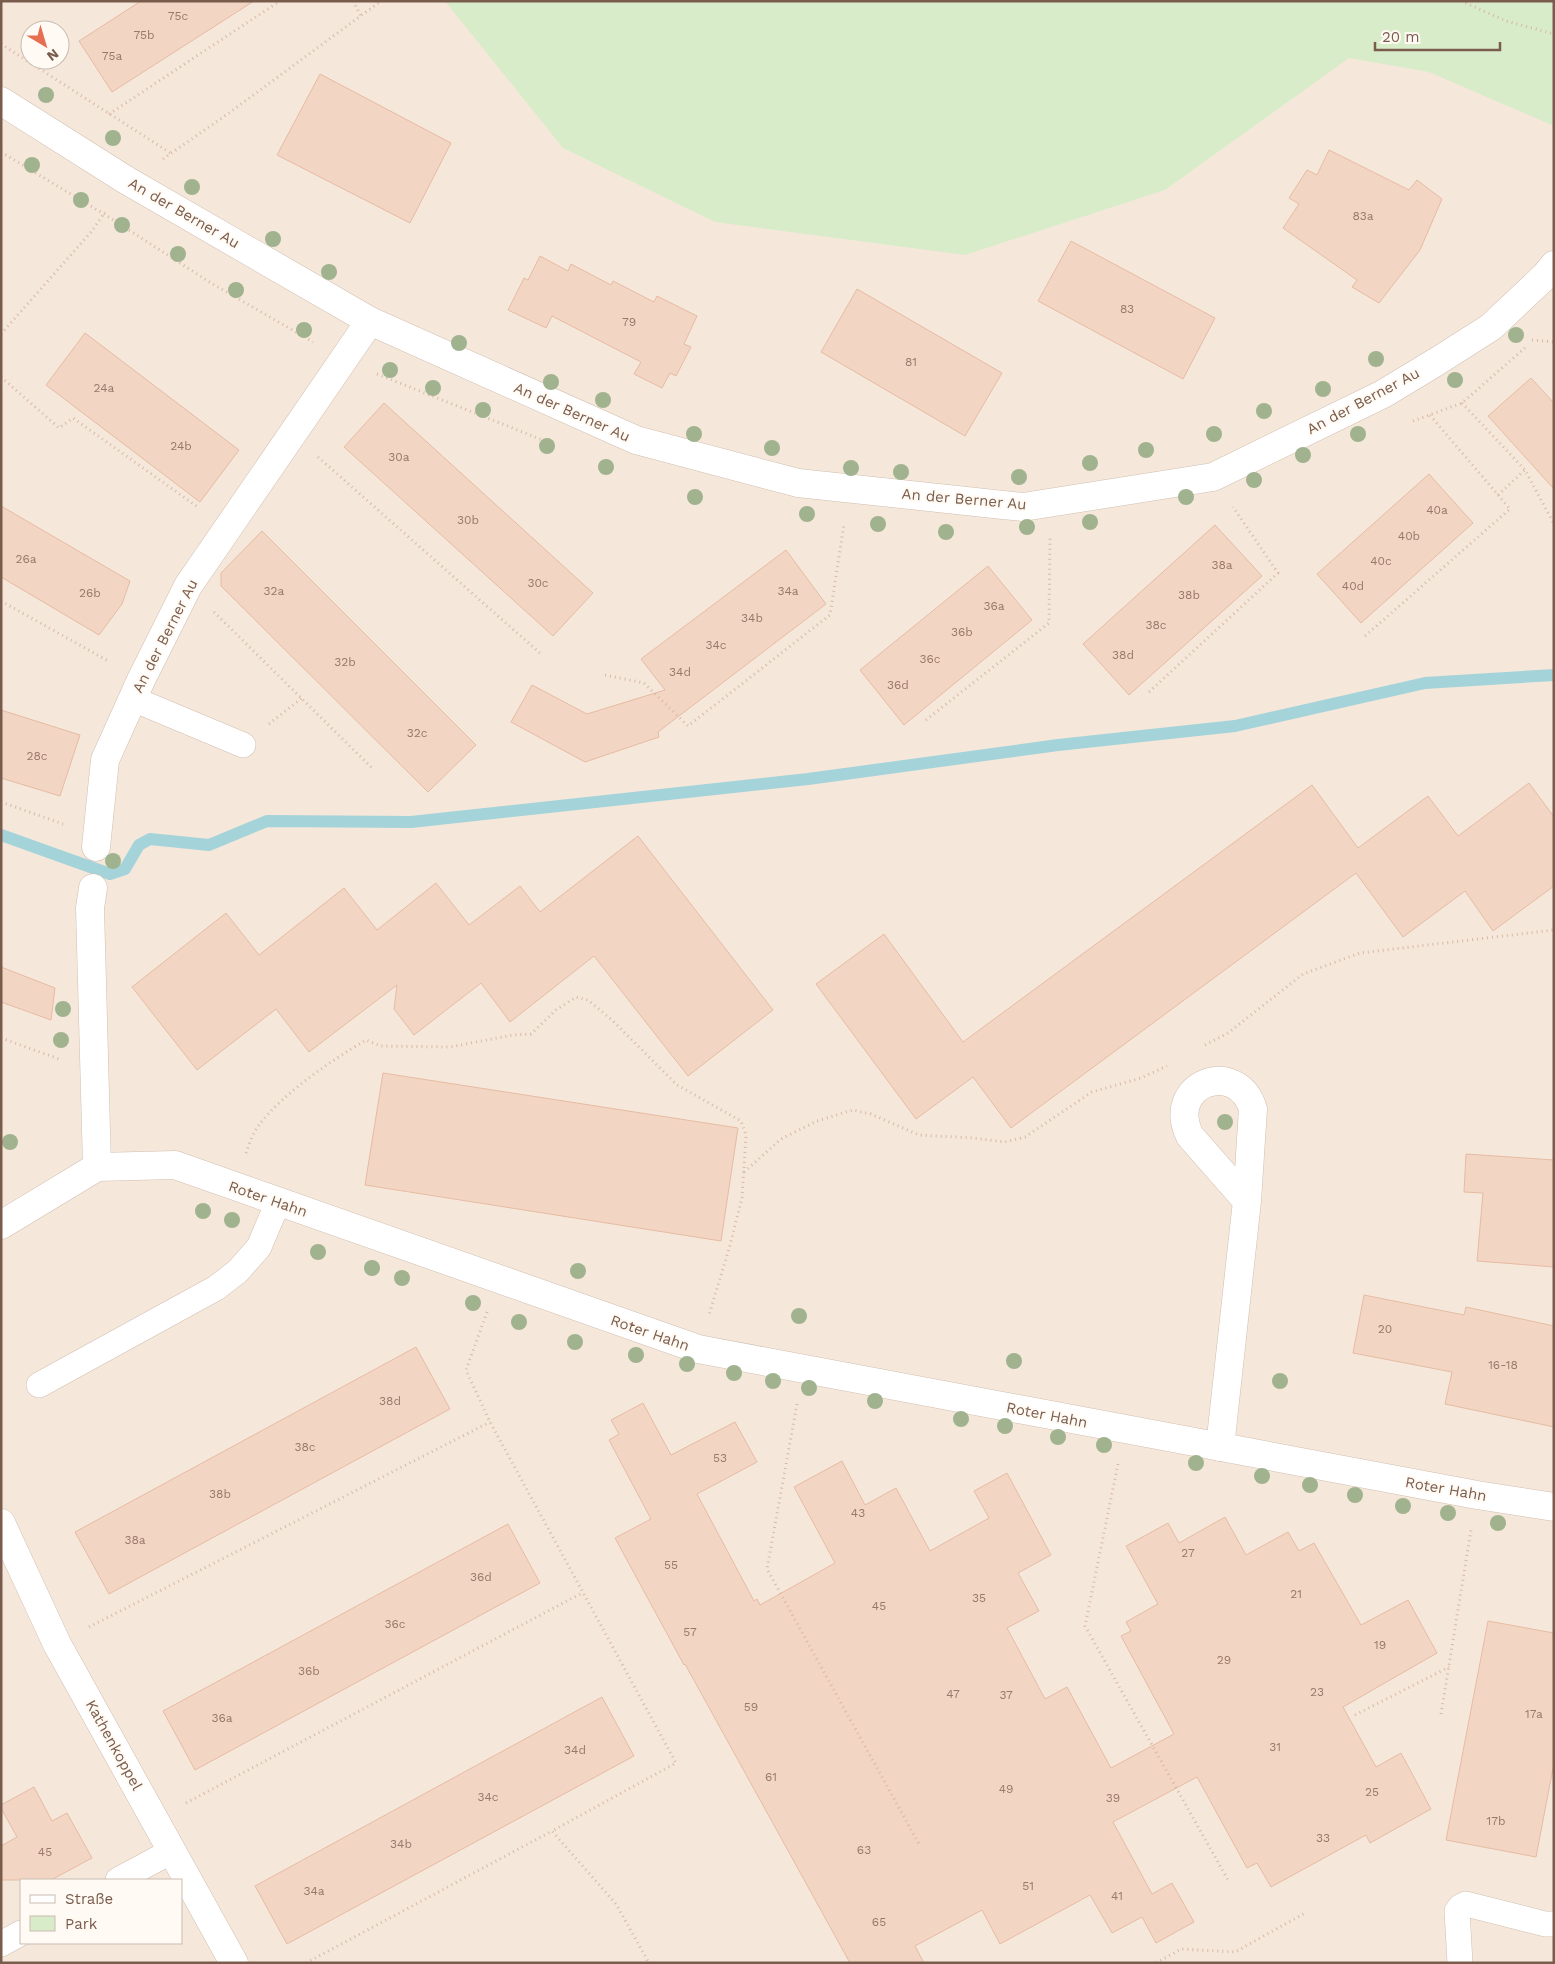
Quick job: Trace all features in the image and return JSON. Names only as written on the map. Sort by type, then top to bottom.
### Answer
[{"type":"street","name":"An der Berner Au","points":[[1,101],[126,180],[370,321],[636,440],[798,483],[1023,507],[1213,477],[1383,394],[1491,327],[1554,266]]},
{"type":"street","name":"An der Berner Au","points":[[96,842],[105,760],[188,586],[370,321]]},
{"type":"street","points":[[93,888],[90,908],[98,1167]]},
{"type":"street","name":"Roter Hahn","points":[[1,1225],[98,1167],[174,1165],[698,1349],[1477,1495],[1554,1507]]},
{"type":"street","points":[[1220,1447],[1247,1201]]},
{"type":"street","name":"Kathenkoppel","points":[[1,1523],[58,1644],[234,1963]]},
{"type":"lane","points":[[137,690],[243,745]]},
{"type":"lane","points":[[39,1384],[216,1288],[238,1271],[259,1247],[278,1202]]},
{"type":"lane","points":[[120,1879],[172,1851]]},
{"type":"lane","points":[[1460,1963],[1457,1912],[1460,1907],[1466,1904],[1546,1924],[1554,1924]]},
{"type":"lane","points":[[1,1944],[20,1934]]},
{"type":"path","points":[[109,114],[280,1]]},
{"type":"path","points":[[352,1],[362,16]]},
{"type":"path","points":[[1,334],[92,231],[126,180],[172,154],[381,1]]},
{"type":"path","points":[[1460,1],[1506,21],[1554,34]]},
{"type":"path","points":[[1,44],[172,154]]},
{"type":"path","points":[[1,152],[104,214],[211,283],[344,360]]},
{"type":"path","points":[[1532,340],[1554,342]]},
{"type":"path","points":[[1,377],[59,428],[73,418],[228,529]]},
{"type":"path","points":[[1365,636],[1510,509],[1401,382]]},
{"type":"path","points":[[1462,403],[1524,470],[1554,524]]},
{"type":"path","points":[[292,435],[541,654]]},
{"type":"path","points":[[1498,495],[1524,470]]},
{"type":"path","points":[[1149,692],[1278,573],[1231,504]]},
{"type":"path","points":[[606,674],[644,683],[688,726],[830,615],[844,521]]},
{"type":"path","points":[[926,720],[1049,623],[1050,537]]},
{"type":"path","points":[[188,586],[372,768]]},
{"type":"path","points":[[1,601],[137,690]]},
{"type":"path","points":[[243,745],[302,698]]},
{"type":"path","points":[[1,802],[96,842]]},
{"type":"path","points":[[1203,1046],[1228,1033],[1303,974],[1360,954],[1554,930]]},
{"type":"path","points":[[235,1187],[258,1125],[292,1091],[344,1053],[366,1040],[381,1046],[450,1047],[513,1035],[531,1034],[556,1010],[576,997],[588,1000],[613,1021],[677,1085],[741,1121],[746,1135],[742,1198],[698,1349]]},
{"type":"path","points":[[1,1038],[94,1072]]},
{"type":"path","points":[[744,1172],[781,1139],[816,1121],[853,1110],[871,1114],[919,1134],[1006,1142],[1025,1137],[1092,1092],[1141,1078],[1172,1063]]},
{"type":"path","points":[[306,1963],[676,1763],[490,1422],[466,1370],[499,1280]]},
{"type":"path","points":[[803,1369],[767,1569],[919,1844]]},
{"type":"path","points":[[58,1644],[490,1422]]},
{"type":"path","points":[[1126,1429],[1085,1626],[1228,1880]]},
{"type":"path","points":[[1441,1714],[1477,1495]]},
{"type":"path","points":[[155,1819],[582,1593]]},
{"type":"path","points":[[1355,1715],[1449,1667]]},
{"type":"path","points":[[552,1831],[616,1904],[649,1963]]},
{"type":"path","points":[[1156,1963],[1181,1949],[1235,1952],[1305,1913]]},
{"type":"shaded area","points":[[1,1],[1554,1],[1554,1963],[1,1963]]},
{"type":"green space","points":[[445,1],[1554,1],[1554,126],[1429,72],[1349,58],[1165,190],[965,255],[715,222],[563,148]]},
{"type":"building","points":[[141,1],[254,1],[112,92],[79,41]]},
{"type":"building","points":[[320,74],[451,143],[410,223],[277,155]]},
{"type":"building","points":[[1329,150],[1409,190],[1417,180],[1442,199],[1420,250],[1379,303],[1352,287],[1357,280],[1283,228],[1299,204],[1289,198],[1307,170],[1317,175]]},
{"type":"building","points":[[1071,241],[1215,318],[1183,379],[1038,301]]},
{"type":"building","points":[[540,256],[568,271],[571,264],[611,285],[613,281],[654,302],[657,296],[697,316],[684,344],[691,347],[676,376],[670,373],[662,388],[634,374],[641,362],[552,316],[546,328],[508,310],[524,278],[528,280]]},
{"type":"building","points":[[857,289],[1002,373],[965,436],[821,352]]},
{"type":"building","points":[[85,333],[239,450],[200,502],[46,385]]},
{"type":"building","points":[[1531,378],[1554,403],[1554,489],[1488,416]]},
{"type":"building","points":[[384,403],[593,593],[553,636],[344,447]]},
{"type":"building","points":[[1429,474],[1473,523],[1361,623],[1317,574]]},
{"type":"building","points":[[1,506],[130,581],[122,604],[99,635],[1,577]]},
{"type":"building","points":[[1215,525],[1262,576],[1129,695],[1083,644]]},
{"type":"building","points":[[262,531],[476,745],[428,792],[221,586],[221,573]]},
{"type":"building","points":[[786,550],[826,604],[658,732],[659,737],[585,762],[511,722],[532,685],[587,714],[665,690],[641,659]]},
{"type":"building","points":[[988,566],[1032,620],[904,725],[860,670]]},
{"type":"building","points":[[1,710],[80,735],[60,796],[1,778]]},
{"type":"building","points":[[1529,783],[1554,817],[1554,886],[1493,931],[1465,891],[1403,937],[1356,873],[1011,1128],[973,1077],[916,1119],[816,984],[884,934],[963,1042],[1312,785],[1358,848],[1428,796],[1458,836]]},
{"type":"building","points":[[638,836],[773,1010],[688,1076],[594,956],[510,1022],[481,983],[414,1035],[394,1009],[397,985],[309,1052],[276,1009],[197,1070],[132,987],[226,913],[259,955],[344,888],[377,930],[436,883],[469,925],[520,886],[540,912]]},
{"type":"building","points":[[1,967],[55,988],[51,1020],[1,1002]]},
{"type":"building","points":[[383,1073],[738,1128],[721,1241],[365,1185]]},
{"type":"building","points":[[1466,1154],[1554,1160],[1554,1267],[1477,1261],[1483,1193],[1464,1192]]},
{"type":"building","points":[[1364,1295],[1464,1315],[1466,1307],[1554,1326],[1554,1427],[1445,1404],[1452,1372],[1353,1353]]},
{"type":"building","points":[[416,1347],[450,1409],[109,1594],[75,1532]]},
{"type":"building","points":[[643,1403],[671,1455],[735,1422],[757,1462],[697,1494],[754,1601],[757,1599],[760,1605],[835,1563],[794,1487],[842,1461],[865,1505],[896,1488],[930,1551],[989,1518],[974,1491],[1007,1473],[1051,1555],[1018,1573],[1039,1611],[1007,1628],[1045,1699],[1067,1687],[1111,1768],[1174,1734],[1121,1636],[1131,1631],[1126,1622],[1158,1604],[1126,1546],[1168,1523],[1179,1543],[1225,1517],[1246,1555],[1288,1532],[1299,1551],[1314,1543],[1361,1625],[1408,1600],[1437,1653],[1343,1707],[1376,1767],[1401,1753],[1431,1809],[1370,1843],[1366,1835],[1271,1887],[1257,1863],[1247,1868],[1197,1777],[1113,1822],[1152,1894],[1172,1883],[1194,1922],[1156,1943],[1142,1917],[1112,1933],[1090,1895],[1000,1944],[982,1910],[915,1946],[924,1963],[850,1963],[615,1538],[651,1519],[609,1440],[619,1434],[611,1420]]},
{"type":"building","points":[[508,1524],[540,1583],[195,1770],[163,1711]]},
{"type":"building","points":[[1488,1621],[1554,1633],[1554,1763],[1536,1857],[1446,1840]]},
{"type":"building","points":[[602,1697],[634,1756],[287,1944],[255,1886]]},
{"type":"building","points":[[34,1787],[52,1821],[67,1813],[92,1858],[53,1879],[1,1880],[1,1846],[17,1837],[1,1805]]},
{"type":"waterway","points":[[1,835],[110,874],[125,869],[139,845],[150,839],[209,845],[267,821],[411,822],[808,779],[1058,745],[1235,726],[1425,683],[1554,675]]}]
